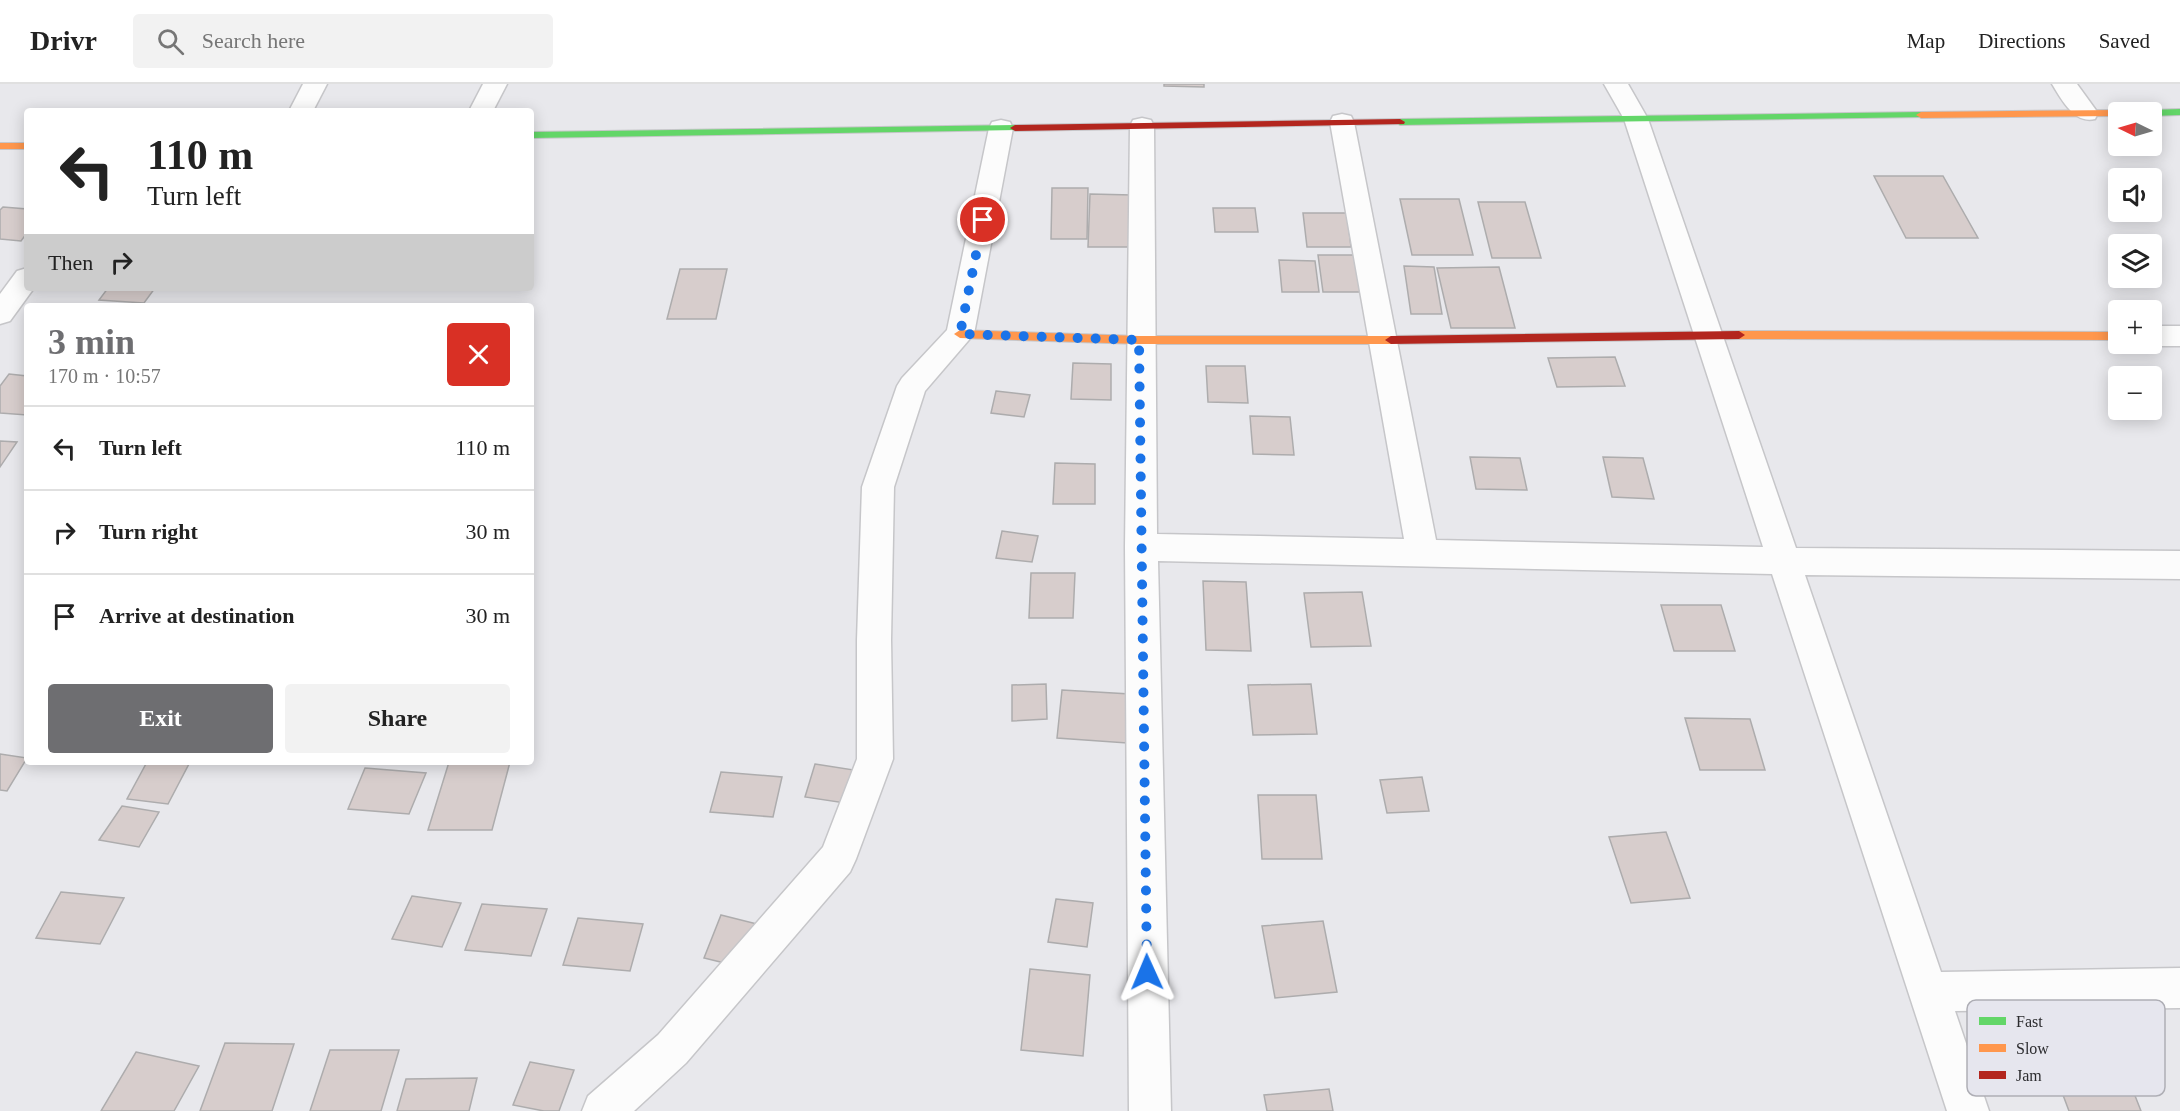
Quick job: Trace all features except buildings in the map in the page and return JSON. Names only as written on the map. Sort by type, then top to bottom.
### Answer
[{"type":"main road","points":[[2162,112],[2180,112]]},
{"type":"main road","points":[[534,135],[2108,113]]},
{"type":"main road","points":[[0,146],[24,146]]},
{"type":"main road","points":[[960,334],[1139,340],[1708,335],[2108,336]]},
{"type":"street","points":[[303,108],[315,84]]},
{"type":"street","points":[[483,108],[495,84]]},
{"type":"street","points":[[1616,84],[1636,119],[1968,1111]]},
{"type":"street","points":[[2064,84],[2086,113]]},
{"type":"street","points":[[1342,122],[1423,554]]},
{"type":"street","points":[[1142,126],[1139,340],[1150,1111]]},
{"type":"street","points":[[603,1111],[672,1049],[837,859],[875,759],[874,640],[878,487],[912,386],[960,334],[1001,128]]},
{"type":"street","points":[[0,314],[24,282]]},
{"type":"street","points":[[2162,336],[2180,336]]},
{"type":"street","points":[[1141,547],[1784,561],[2180,565]]},
{"type":"street","points":[[1927,992],[2180,987]]},
{"type":"traffic: fast","points":[[2162,113],[2180,112]]},
{"type":"traffic: fast","points":[[1400,122],[1921,115]]},
{"type":"traffic: fast","points":[[534,135],[1015,128]]},
{"type":"traffic: slow","points":[[1921,115],[2108,113]]},
{"type":"traffic: slow","points":[[0,146],[24,146]]},
{"type":"traffic: slow","points":[[960,334],[1139,340],[1391,340]]},
{"type":"traffic: slow","points":[[1739,335],[2108,336]]},
{"type":"traffic: jam","points":[[1015,128],[1400,122]]},
{"type":"traffic: jam","points":[[1391,340],[1739,335]]},
{"type":"route","points":[[983,220],[960,334],[1139,340],[1147,972]]}]
